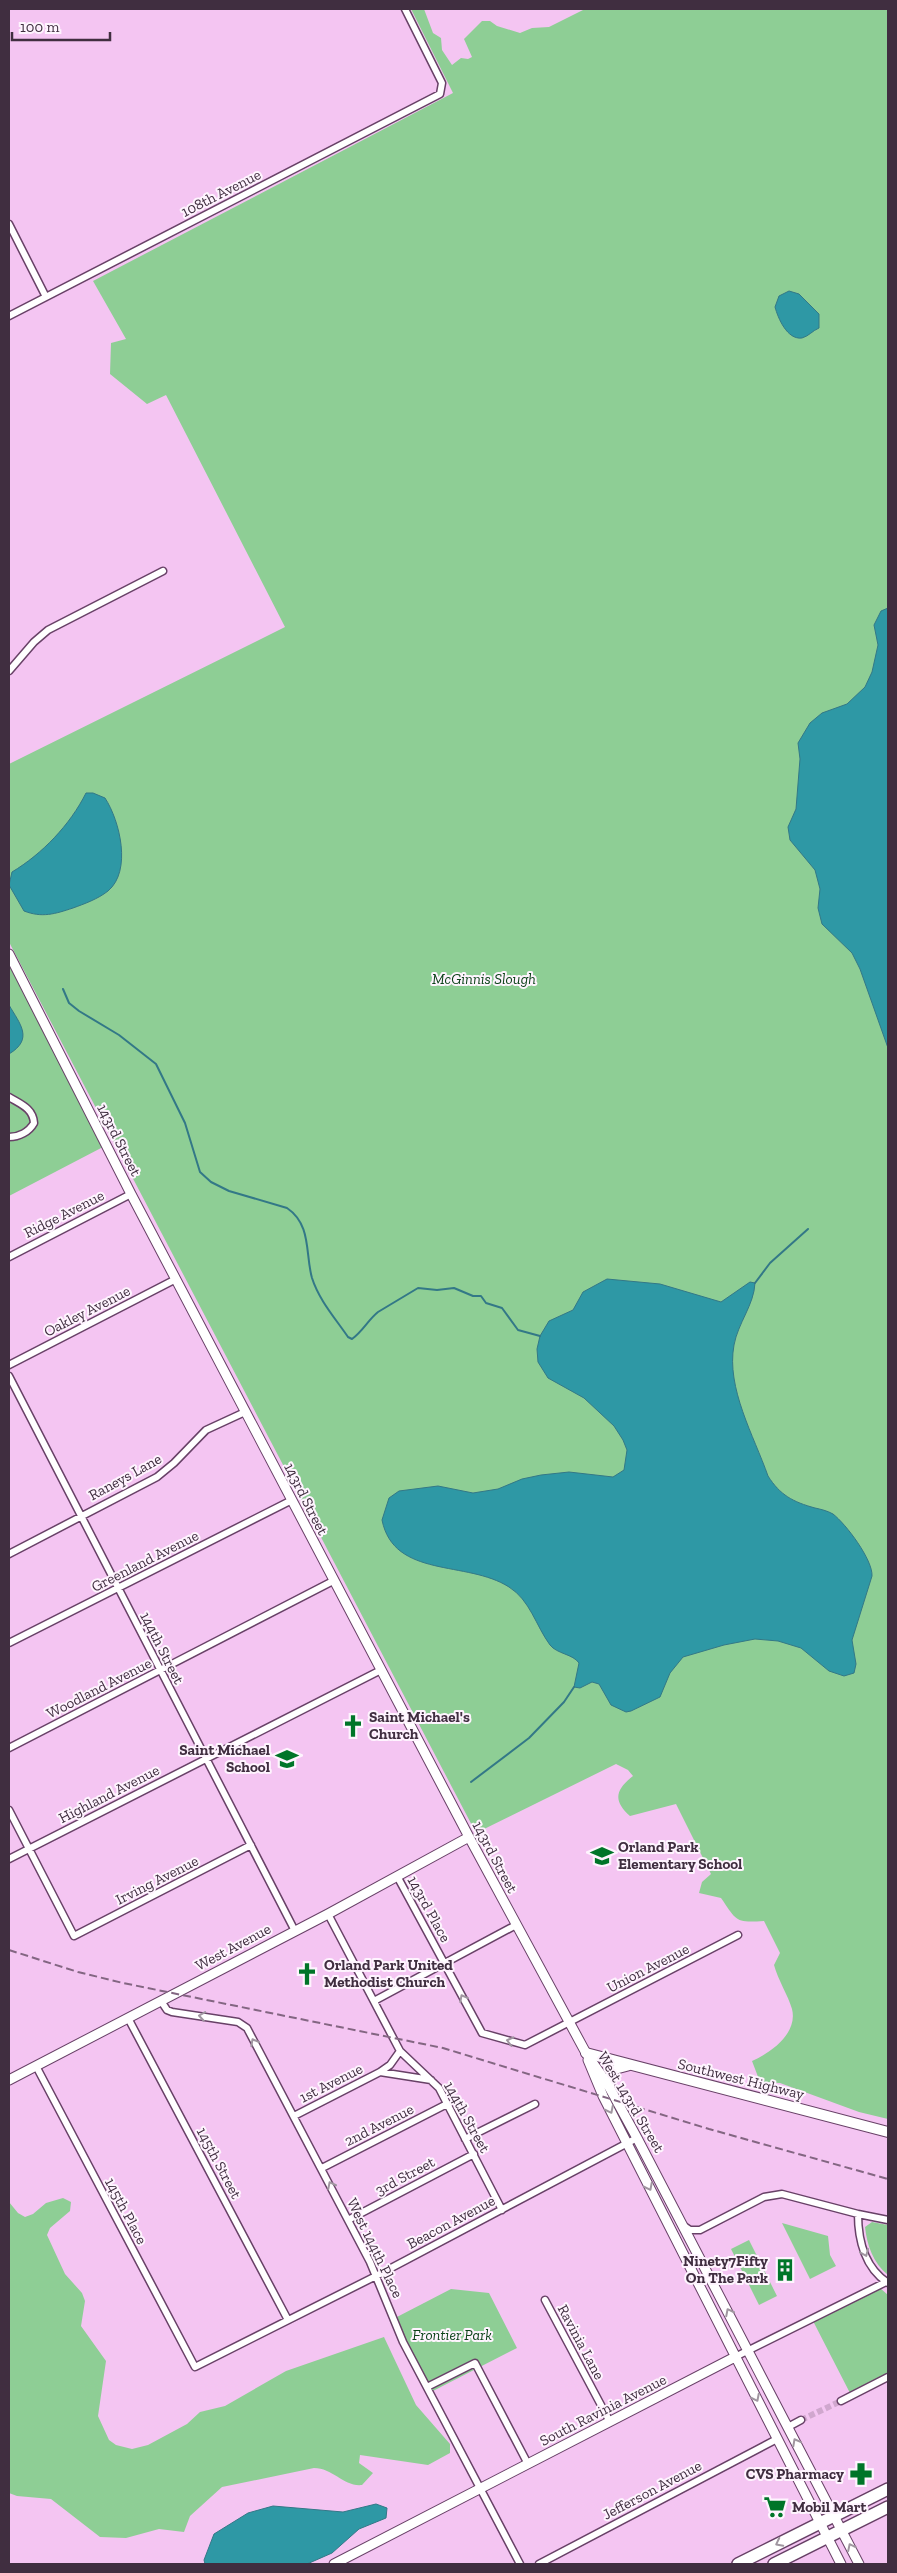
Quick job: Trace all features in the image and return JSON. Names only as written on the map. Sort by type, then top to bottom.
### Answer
[{"type":"highway","points":[[738,2564],[888,2490]]},
{"type":"highway","points":[[774,2564],[888,2507]]},
{"type":"main road","name":"143rd Street","points":[[9,954],[245,1412],[469,1837],[586,2053]]},
{"type":"main road","name":"West Avenue","points":[[9,2080],[328,1914],[469,1837]]},
{"type":"main road","name":"Southwest Highway","points":[[586,2053],[628,2066],[888,2132]]},
{"type":"main road","name":"West 143rd Street","points":[[586,2053],[611,2091],[696,2248],[859,2564]]},
{"type":"main road","name":"West 143rd Street","points":[[586,2053],[594,2078],[841,2564]]},
{"type":"main road","points":[[611,2091],[609,2081],[612,2070],[628,2066]]},
{"type":"main road","name":"South Ravinia Avenue","points":[[334,2564],[349,2561],[480,2489],[735,2357]]},
{"type":"street","name":"108th Avenue","points":[[9,316],[440,94],[443,89],[440,77],[405,9]]},
{"type":"street","points":[[9,224],[46,297]]},
{"type":"street","points":[[9,671],[34,642],[48,630],[163,571]]},
{"type":"street","points":[[9,1097],[32,1113],[34,1123],[28,1131],[17,1137],[9,1137]]},
{"type":"street","name":"Ridge Avenue","points":[[9,1257],[131,1194]]},
{"type":"street","name":"Oakley Avenue","points":[[9,1365],[176,1279]]},
{"type":"street","name":"144th Street","points":[[9,1376],[295,1931]]},
{"type":"street","name":"Raneys Lane","points":[[9,1554],[157,1477],[174,1463],[206,1430],[245,1412]]},
{"type":"street","name":"Greenland Avenue","points":[[9,1643],[292,1500]]},
{"type":"street","name":"Woodland Avenue","points":[[9,1748],[334,1581]]},
{"type":"street","name":"Highland Avenue","points":[[9,1859],[381,1670]]},
{"type":"street","points":[[9,1810],[29,1849]]},
{"type":"street","name":"Irving Avenue","points":[[29,1849],[74,1936],[251,1845]]},
{"type":"street","name":"143rd Place","points":[[397,1876],[482,2033]]},
{"type":"street","name":"144th Street","points":[[328,1914],[400,2051],[432,2080],[466,2139],[502,2210]]},
{"type":"street","points":[[374,2001],[516,1925]]},
{"type":"street","name":"Union Avenue","points":[[482,2033],[525,2044],[738,1935]]},
{"type":"street","name":"West 144th Place","points":[[161,2000],[167,2010],[172,2012],[238,2022],[247,2028],[322,2168],[376,2276],[403,2342],[520,2564]]},
{"type":"street","name":"145th Street","points":[[128,2018],[288,2320]]},
{"type":"street","name":"1st Avenue","points":[[294,2116],[380,2072],[390,2065],[400,2051]]},
{"type":"street","name":"145th Place","points":[[36,2066],[195,2367]]},
{"type":"street","name":"1st Avenue","points":[[380,2072],[432,2080]]},
{"type":"street","name":"2nd Avenue","points":[[322,2168],[447,2104]]},
{"type":"street","points":[[466,2139],[535,2104]]},
{"type":"street","name":"Beacon Avenue","points":[[195,2367],[376,2276],[637,2138]]},
{"type":"street","name":"3rd Street","points":[[348,2220],[474,2154]]},
{"type":"street","points":[[684,2226],[694,2231],[703,2229],[773,2194],[782,2194],[888,2220]]},
{"type":"street","points":[[858,2214],[858,2230],[862,2247],[877,2274],[887,2283]]},
{"type":"street","points":[[696,2248],[695,2236],[703,2229]]},
{"type":"street","name":"South Ravinia Avenue","points":[[735,2357],[887,2283]]},
{"type":"street","name":"Ravinia Lane","points":[[545,2300],[610,2422]]},
{"type":"street","points":[[427,2387],[475,2363],[528,2464]]},
{"type":"street","points":[[841,2401],[888,2377]]},
{"type":"street","points":[[788,2427],[801,2420]]},
{"type":"street","name":"Jefferson Avenue","points":[[539,2564],[777,2438]]},
{"type":"green space","name":"McGinnis Slough","points":[[411,9],[424,9],[433,33],[441,38],[442,50],[452,65],[461,58],[468,59],[472,57],[464,39],[482,21],[490,21],[497,26],[520,33],[532,28],[549,27],[585,9],[888,9],[888,2119],[859,2112],[780,2083],[760,2082],[752,2061],[782,2041],[791,2026],[793,2018],[792,2009],[774,1965],[780,1953],[764,1921],[742,1921],[730,1912],[721,1898],[699,1893],[702,1882],[711,1874],[676,1804],[630,1816],[625,1811],[618,1796],[623,1786],[633,1776],[628,1770],[616,1764],[476,1833],[9,942],[9,764],[285,627],[166,395],[147,404],[110,374],[111,343],[126,339],[93,281],[453,93]]},
{"type":"green space","points":[[9,961],[103,1147],[9,1196]]},
{"type":"green space","points":[[63,2198],[71,2202],[70,2211],[50,2228],[47,2235],[65,2274],[82,2293],[85,2301],[81,2326],[106,2361],[98,2416],[109,2440],[116,2445],[132,2449],[148,2445],[187,2424],[200,2412],[225,2406],[286,2371],[384,2337],[416,2405],[450,2444],[450,2453],[428,2465],[360,2455],[359,2463],[373,2473],[362,2485],[350,2483],[327,2471],[314,2468],[222,2487],[190,2516],[184,2532],[159,2529],[126,2538],[100,2537],[51,2499],[17,2496],[9,2493],[9,2202],[18,2213],[25,2217],[33,2214],[46,2203]]},
{"type":"green space","points":[[872,2222],[888,2225],[888,2275],[878,2265],[869,2247],[865,2227]]},
{"type":"green space","points":[[782,2223],[828,2236],[830,2255],[836,2266],[810,2279]]},
{"type":"green space","points":[[749,2240],[777,2296],[759,2305],[731,2249]]},
{"type":"green space","points":[[880,2288],[888,2295],[888,2376],[851,2395],[813,2321]]},
{"type":"green space","name":"Frontier Park","points":[[451,2289],[489,2293],[517,2348],[431,2392],[395,2318]]},
{"type":"shaded area","points":[[789,291],[799,294],[819,314],[819,328],[802,338],[792,336],[788,332],[778,317],[775,307],[779,296]]},
{"type":"shaded area","points":[[888,608],[888,1048],[860,969],[852,953],[822,924],[818,908],[820,889],[815,870],[790,840],[788,827],[796,809],[800,759],[798,743],[810,723],[822,713],[847,704],[865,687],[872,672],[878,645],[874,625],[881,611]]},
{"type":"shaded area","points":[[86,793],[93,793],[105,798],[115,819],[119,832],[122,859],[120,871],[115,882],[108,891],[100,896],[66,910],[43,915],[24,911],[9,885],[12,872],[34,857],[54,838],[72,816]]},
{"type":"shaded area","points":[[9,1005],[20,1025],[23,1037],[17,1048],[9,1054]]},
{"type":"shaded area","points":[[607,1279],[660,1284],[721,1302],[750,1282],[755,1283],[752,1299],[734,1345],[734,1378],[738,1395],[768,1476],[773,1483],[788,1497],[807,1506],[833,1514],[851,1534],[868,1561],[872,1576],[852,1640],[856,1664],[854,1673],[844,1676],[829,1671],[801,1648],[778,1641],[755,1639],[724,1645],[683,1657],[670,1673],[660,1697],[626,1712],[611,1705],[599,1684],[592,1682],[580,1688],[574,1687],[579,1663],[550,1645],[528,1606],[516,1592],[492,1579],[416,1560],[401,1552],[389,1539],[382,1520],[389,1498],[399,1491],[438,1486],[473,1493],[498,1489],[522,1479],[541,1475],[569,1472],[613,1477],[624,1470],[627,1450],[614,1426],[584,1398],[548,1378],[538,1362],[537,1349],[540,1336],[549,1321],[573,1310],[583,1292]]},
{"type":"shaded area","points":[[376,2504],[387,2508],[386,2518],[359,2529],[332,2553],[307,2564],[205,2564],[204,2560],[214,2534],[248,2513],[273,2506],[343,2512]]},
{"type":"waterway","points":[[63,989],[69,1003],[119,1035],[156,1064],[185,1123],[200,1172],[211,1182],[229,1191],[287,1208],[295,1215],[304,1231],[310,1269],[315,1286],[328,1309],[348,1337],[352,1339],[378,1312],[418,1288],[437,1290],[454,1288],[473,1296],[481,1296],[486,1303],[502,1308],[518,1330],[540,1336]]},
{"type":"waterway","points":[[755,1283],[770,1263],[808,1229]]},
{"type":"waterway","points":[[471,1782],[529,1738],[564,1702],[574,1687]]},
{"type":"tunnel","points":[[801,2420],[841,2401]]},
{"type":"railway","points":[[9,1950],[78,1972],[123,1983],[443,2048],[709,2129],[888,2179]]},
{"type":"place","name":"Saint Michael's Church","points":[[353,1726]]},
{"type":"place","name":"Saint Michael School","points":[[287,1759]]},
{"type":"place","name":"Orland Park Elementary School","points":[[602,1856]]},
{"type":"place","name":"Orland Park United Methodist Church","points":[[307,1974]]},
{"type":"place","name":"Ninety7Fifty On The Park","points":[[785,2270]]},
{"type":"place","name":"CVS Pharmacy","points":[[861,2474]]},
{"type":"place","name":"Mobil Mart","points":[[775,2507]]}]
